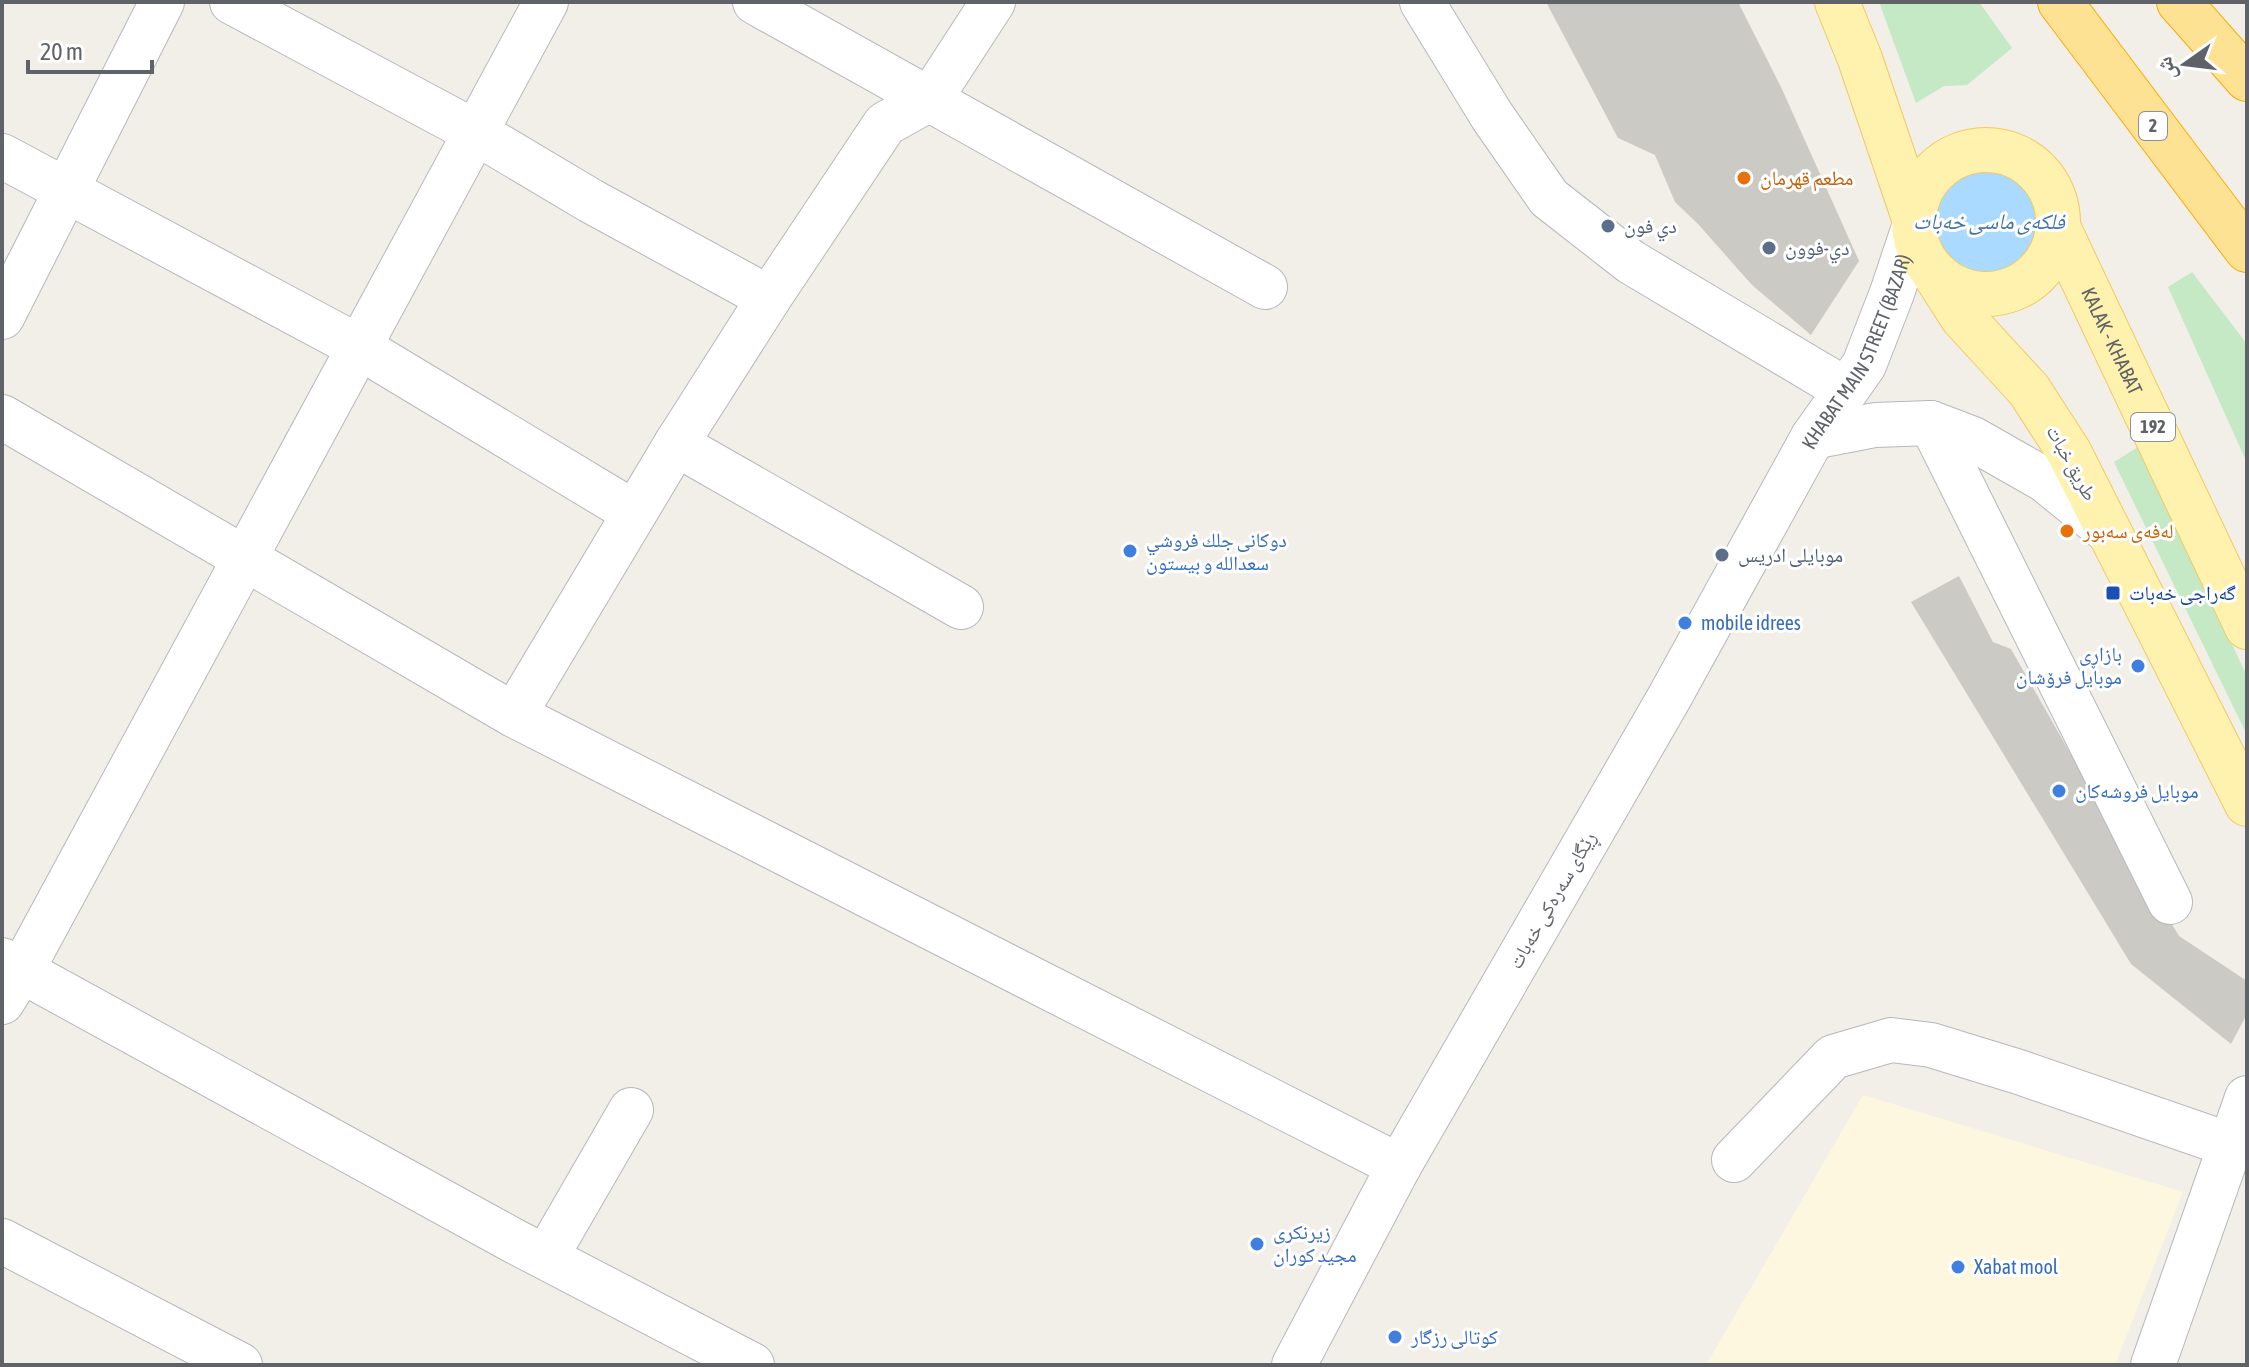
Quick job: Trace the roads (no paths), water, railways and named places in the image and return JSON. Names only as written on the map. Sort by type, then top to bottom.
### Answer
[{"type":"highway","name":"2","points":[[2060,2],[2246,248]]},
{"type":"highway","points":[[2179,2],[2247,79]]},
{"type":"main road","points":[[1837,2],[1860,59],[1914,222],[1917,242],[1932,270],[1963,290],[1981,294],[2017,287],[2033,277],[2045,263],[2054,246],[2058,227],[2050,191],[2040,175],[2026,162],[1990,150],[1963,154],[1938,168],[1917,199],[1914,222]]},
{"type":"main road","name":"KALAK - KHABAT","points":[[2058,227],[2247,627]]},
{"type":"main road","name":"طريق خبات","points":[[1932,270],[1962,317],[2029,390],[2069,452],[2247,804]]},
{"type":"street","points":[[2,317],[162,2]]},
{"type":"street","points":[[232,2],[475,132],[591,201],[769,298]]},
{"type":"street","points":[[546,2],[245,559],[9,978],[752,1365]]},
{"type":"street","points":[[755,2],[1265,287]]},
{"type":"street","points":[[514,715],[633,512],[769,298],[885,124],[930,99],[993,2]]},
{"type":"street","points":[[1422,2],[1492,116],[1549,198],[1631,262],[1846,390]]},
{"type":"street","points":[[2,156],[359,347],[633,512]]},
{"type":"street","name":"KHABAT MAIN STREET (BAZAR)","points":[[1813,437],[1864,365],[1892,293],[1914,222]]},
{"type":"street","points":[[2,417],[514,715],[1399,1166]]},
{"type":"street","points":[[1931,423],[2170,902]]},
{"type":"street","name":"KHABAT MAIN STREET (BAZAR)","points":[[1813,437],[1875,425],[1931,423],[1973,439],[2045,480],[2109,532]]},
{"type":"street","name":"ڕێگای سەرەکی خەبات","points":[[1294,1365],[1399,1166],[1669,698],[1813,437]]},
{"type":"street","points":[[676,444],[961,607]]},
{"type":"street","points":[[1734,1160],[1833,1057],[1891,1040],[1931,1045],[2019,1072],[2230,1145]]},
{"type":"street","points":[[2153,1365],[2247,1098]]},
{"type":"street","points":[[546,1257],[631,1110]]},
{"type":"street","points":[[2,1241],[240,1365]]},
{"type":"water","name":"فلکەی ماسی خەبات","points":[[1996,169],[2012,173],[2036,194],[2043,212],[2042,230],[2035,248],[2023,262],[2006,271],[1986,274],[1965,268],[1937,242],[1934,206],[1953,184],[1972,170]]},
{"type":"place","name":"مطعم قهرمان","points":[[1744,178]]},
{"type":"place","name":"دي فون","points":[[1608,226]]},
{"type":"place","name":"دي-فوون","points":[[1769,248]]},
{"type":"place","name":"لەفەی سەبور","points":[[2067,531]]},
{"type":"place","name":"دوكانى جلك فروشي سعدالله و بيستون","points":[[1130,551]]},
{"type":"place","name":"موبايلى ادريس","points":[[1722,555]]},
{"type":"place","name":"گەراجی خەبات","points":[[2113,593]]},
{"type":"place","name":"mobile idrees","points":[[1685,623]]},
{"type":"place","name":"بازاڕی موبایل فرۆشان","points":[[2138,666]]},
{"type":"place","name":"موبایل فروشەکان","points":[[2059,791]]},
{"type":"place","name":"زيرنكرى مجيد كوران","points":[[1257,1244]]},
{"type":"place","name":"Xabat mool","points":[[1958,1267]]},
{"type":"place","name":"كوتالى رزگار","points":[[1395,1337]]}]
